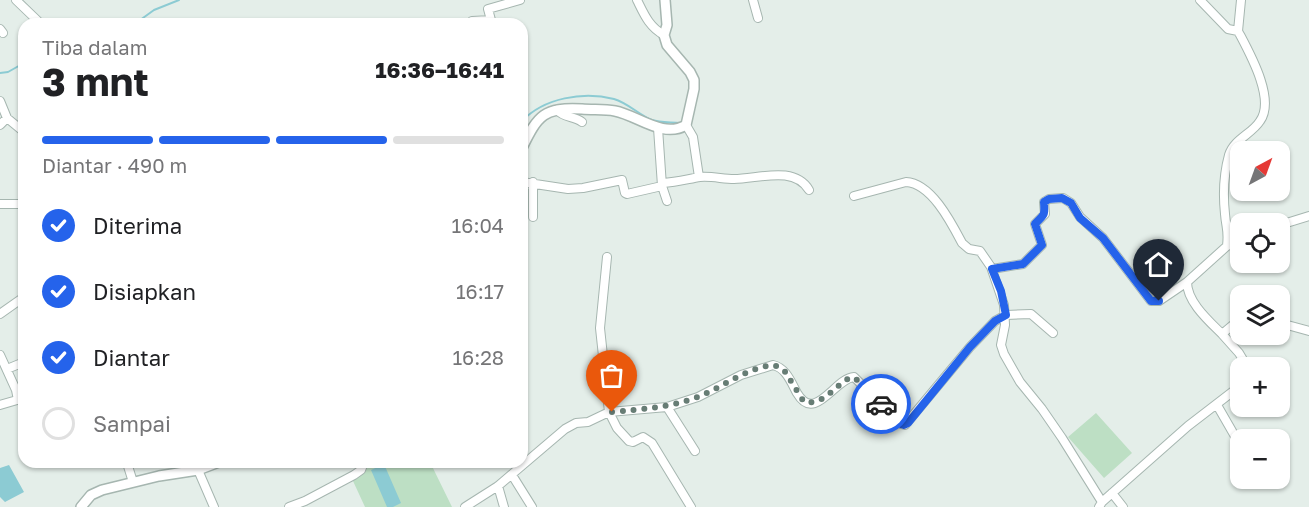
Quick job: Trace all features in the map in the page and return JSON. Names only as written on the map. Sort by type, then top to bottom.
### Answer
[{"type":"street","points":[[16,0],[34,18]]},
{"type":"street","points":[[490,18],[488,9],[520,0]]},
{"type":"street","points":[[637,0],[646,20],[664,35]]},
{"type":"street","points":[[665,0],[667,25],[664,35],[667,45],[694,80],[686,125],[693,137],[699,177]]},
{"type":"street","points":[[753,0],[758,18]]},
{"type":"street","points":[[1200,0],[1228,29],[1238,31]]},
{"type":"street","points":[[1227,246],[1229,231],[1225,217],[1224,192],[1229,156],[1237,142],[1261,121],[1264,110],[1260,75],[1238,31],[1241,0]]},
{"type":"street","points":[[0,101],[7,118],[18,127]]},
{"type":"street","points":[[528,138],[540,118],[557,110],[616,111],[658,128],[672,129],[686,125]]},
{"type":"street","points":[[557,110],[563,115],[582,122]]},
{"type":"street","points":[[0,126],[7,118]]},
{"type":"street","points":[[658,128],[663,184],[667,201]]},
{"type":"street","points":[[528,182],[568,189],[622,180],[627,194],[699,177],[735,179],[784,176],[796,178],[807,185],[810,190]]},
{"type":"street","points":[[533,182],[533,218]]},
{"type":"street","points":[[854,196],[906,182],[914,182],[922,186],[947,217],[962,243],[969,249],[980,251],[992,269],[1001,291],[1006,315],[1001,345],[1004,354],[1020,382],[1062,438],[1101,504],[1188,426],[1230,394]]},
{"type":"street","points":[[992,269],[1023,264],[1042,245],[1035,224],[1045,214],[1044,202],[1049,199],[1062,198],[1074,206],[1080,218],[1103,238],[1151,301],[1159,301],[1187,282],[1230,245]]},
{"type":"street","points":[[0,204],[18,204]]},
{"type":"street","points":[[1290,222],[1309,216]]},
{"type":"street","points":[[607,257],[600,328],[610,412],[617,428],[629,441],[633,442],[643,437],[652,443],[691,507]]},
{"type":"street","points":[[1187,282],[1187,289],[1202,312],[1242,357]]},
{"type":"street","points":[[0,314],[18,301]]},
{"type":"street","points":[[528,461],[565,429],[576,423],[588,422],[610,412],[667,407],[698,397],[741,375],[774,365],[784,370],[800,398],[809,404],[824,399],[849,378],[854,377],[904,425],[995,321],[1006,315],[1031,314],[1053,333]]},
{"type":"street","points":[[1290,326],[1309,331]]},
{"type":"street","points":[[1222,334],[1230,327]]},
{"type":"street","points":[[0,355],[18,392]]},
{"type":"street","points":[[8,369],[18,365]]},
{"type":"street","points":[[0,405],[18,400]]},
{"type":"street","points":[[1217,405],[1231,429]]},
{"type":"street","points":[[667,407],[695,451]]},
{"type":"street","points":[[129,468],[133,482]]},
{"type":"street","points":[[81,507],[96,492],[203,468]]},
{"type":"street","points":[[290,507],[354,475],[362,468]]},
{"type":"street","points":[[465,507],[498,486],[520,468]]},
{"type":"street","points":[[198,470],[214,507]]},
{"type":"street","points":[[512,475],[532,507]]},
{"type":"street","points":[[498,486],[504,507]]},
{"type":"street","points":[[1112,494],[1123,507]]},
{"type":"green space","points":[[1096,413],[1132,453],[1104,478],[1068,437]]},
{"type":"green space","points":[[363,468],[433,468],[452,507],[365,507],[353,481]]},
{"type":"water","points":[[9,465],[24,492],[5,502],[0,497],[0,468]]},
{"type":"water","points":[[386,468],[401,503],[387,507],[371,470]]},
{"type":"waterway","points":[[143,18],[154,10],[179,0]]},
{"type":"waterway","points":[[0,73],[8,72],[18,66]]},
{"type":"waterway","points":[[528,116],[541,107],[565,98],[590,96],[614,99],[655,121],[680,123]]},
{"type":"way so far","points":[[612,412],[667,407],[698,397],[741,375],[768,365],[779,366],[784,370],[800,398],[809,404],[824,399],[851,377],[854,377],[881,404]]},
{"type":"route","points":[[881,404],[901,424],[908,423],[970,347],[995,321],[1006,315],[1001,291],[992,269],[1023,264],[1042,245],[1035,224],[1043,218],[1044,202],[1049,199],[1062,198],[1071,203],[1080,218],[1103,238],[1151,301],[1159,301]]}]
